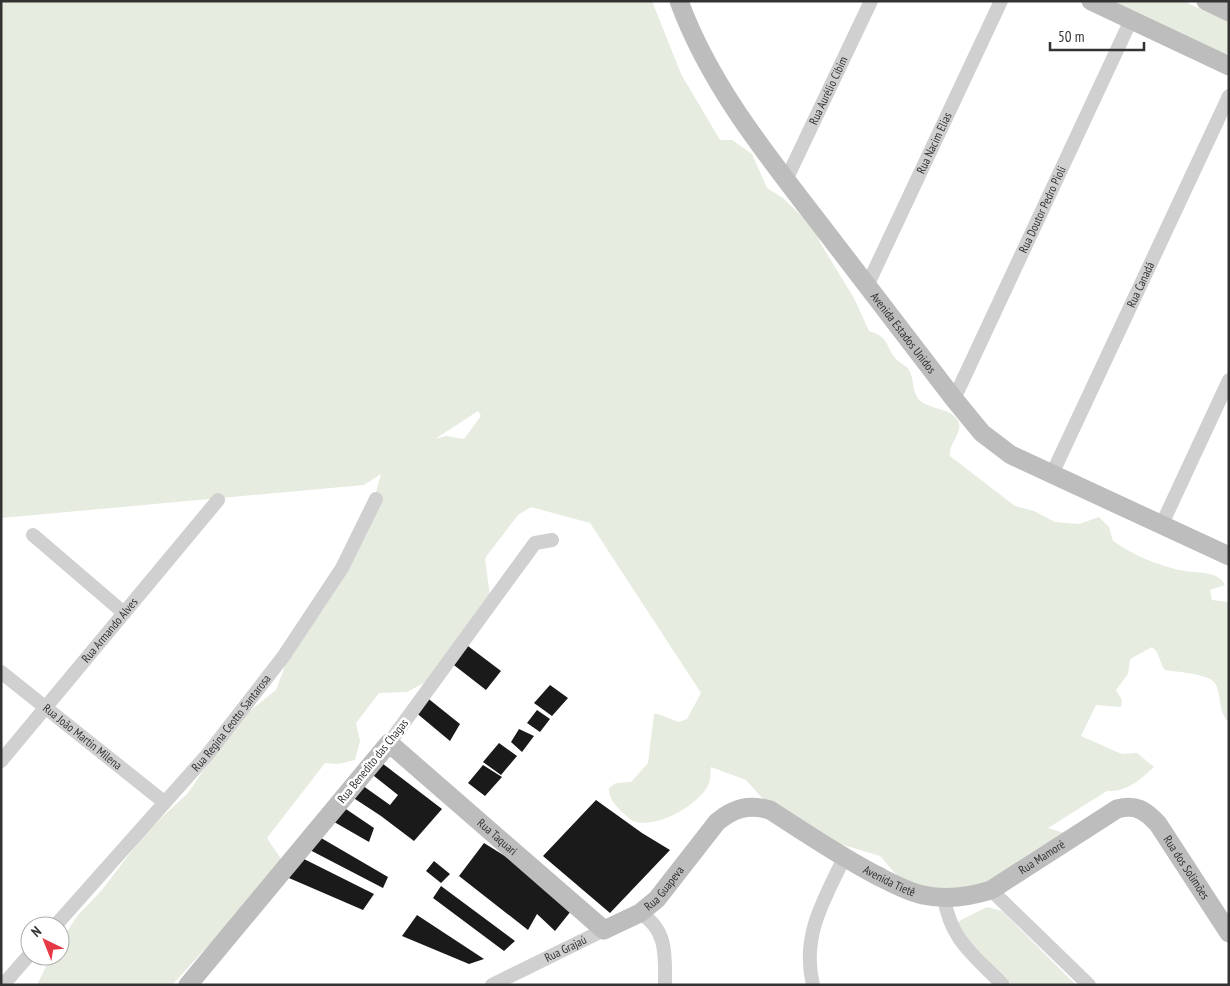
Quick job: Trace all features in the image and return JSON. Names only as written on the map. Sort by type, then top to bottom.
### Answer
[{"type":"street","name":"Avenida Estados Unidos","points":[[679,1],[688,27],[713,75],[786,180],[982,433],[1004,450],[1052,474],[1229,556]]},
{"type":"street","name":"Rua Aurélio Cibim","points":[[786,180],[871,1]]},
{"type":"street","name":"Rua Nacim Elias","points":[[867,286],[1001,1]]},
{"type":"street","points":[[1091,1],[1229,66]]},
{"type":"street","points":[[1206,1],[1229,12]]},
{"type":"street","name":"Rua Doutor Pedro Pioli","points":[[954,399],[1131,20]]},
{"type":"street","name":"Rua Canadá","points":[[1052,474],[1229,96]]},
{"type":"street","points":[[1162,524],[1229,380]]},
{"type":"street","name":"Rua Regina Ceotto Santarosa","points":[[64,916],[207,754],[283,657],[342,568],[376,499]]},
{"type":"street","name":"Rua Armando Alves","points":[[1,761],[218,500]]},
{"type":"street","points":[[33,535],[124,613]]},
{"type":"street","name":"Rua Benedito das Chagas","points":[[188,985],[388,743],[535,543],[552,540]]},
{"type":"street","name":"Rua João Martin Milena","points":[[1,672],[164,802]]},
{"type":"street","name":"Rua Taquari","points":[[388,743],[604,930]]},
{"type":"street","name":"Avenida Tietê","points":[[742,807],[756,806],[770,810],[844,858],[901,888],[923,895],[944,898]]},
{"type":"street","name":"Rua Guapeva","points":[[665,985],[663,937],[650,919],[640,913],[662,893],[717,822],[729,812],[742,807]]},
{"type":"street","name":"Rua Mamoré","points":[[944,898],[975,895],[991,890],[1117,809],[1137,807]]},
{"type":"street","name":"Rua dos Solimões","points":[[1137,807],[1148,813],[1158,824],[1229,933]]},
{"type":"street","points":[[813,985],[810,972],[809,946],[814,925],[844,858]]},
{"type":"street","points":[[991,890],[1088,985]]},
{"type":"street","points":[[944,898],[950,927],[1003,985]]},
{"type":"street","name":"Rua Grajaú","points":[[492,985],[640,913]]},
{"type":"street","points":[[3,985],[20,965]]},
{"type":"shaded area","points":[[1,1],[652,1],[681,74],[720,140],[732,140],[752,154],[767,188],[783,198],[813,227],[821,244],[854,298],[869,331],[881,336],[893,356],[909,370],[917,397],[927,405],[945,411],[956,418],[959,423],[959,431],[951,447],[950,456],[1015,506],[1034,511],[1055,522],[1079,524],[1099,517],[1109,527],[1113,541],[1135,554],[1147,560],[1182,571],[1213,575],[1222,580],[1225,585],[1210,590],[1212,600],[1229,602],[1229,722],[1222,711],[1218,692],[1213,681],[1198,675],[1165,670],[1157,652],[1152,647],[1130,659],[1128,674],[1116,690],[1122,700],[1121,707],[1096,705],[1081,736],[1122,754],[1137,753],[1154,767],[1133,784],[1121,790],[1107,791],[1048,828],[1064,833],[996,885],[953,893],[909,889],[880,856],[837,843],[778,816],[746,780],[711,767],[710,781],[704,791],[688,807],[653,822],[633,821],[614,803],[609,788],[616,783],[631,782],[648,763],[654,714],[679,722],[687,719],[701,693],[590,523],[531,507],[518,515],[485,559],[490,596],[437,676],[407,692],[379,693],[356,723],[360,741],[355,760],[338,764],[325,763],[267,838],[289,871],[246,919],[207,947],[172,985],[37,985],[46,966],[70,966],[70,927],[78,915],[102,890],[146,832],[188,793],[237,721],[276,690],[288,658],[372,506],[381,474],[364,485],[1,518]],"holes":[[[478,411],[481,416],[464,439],[446,436],[435,439]]]},
{"type":"shaded area","points":[[1101,1],[1183,1],[1229,22],[1229,53],[1224,55]]},
{"type":"shaded area","points":[[987,907],[1002,911],[1076,985],[1012,985],[957,929],[959,921]]},
{"type":"building","points":[[464,643],[501,671],[486,690],[450,662]]},
{"type":"building","points":[[550,685],[568,698],[552,716],[534,703]]},
{"type":"building","points":[[425,696],[460,724],[450,741],[414,711]]},
{"type":"building","points":[[537,710],[550,719],[540,732],[527,723]]},
{"type":"building","points":[[519,729],[534,736],[522,752],[511,742]]},
{"type":"building","points":[[499,743],[517,756],[501,775],[483,762]]},
{"type":"building","points":[[378,760],[442,809],[414,841],[349,795],[359,783],[390,805],[398,795],[369,772]]},
{"type":"building","points":[[483,765],[502,777],[485,796],[468,783]]},
{"type":"building","points":[[596,800],[642,833],[670,850],[610,913],[543,856]]},
{"type":"building","points":[[340,805],[374,828],[369,842],[329,819]]},
{"type":"building","points":[[316,835],[388,877],[383,888],[306,848]]},
{"type":"building","points":[[484,843],[508,858],[571,911],[555,931],[537,914],[528,930],[459,876]]},
{"type":"building","points":[[298,856],[374,894],[363,910],[282,875]]},
{"type":"building","points":[[434,861],[450,874],[441,883],[426,871]]},
{"type":"building","points":[[441,886],[515,941],[504,951],[433,898]]},
{"type":"building","points":[[417,915],[484,959],[469,964],[402,936]]}]
